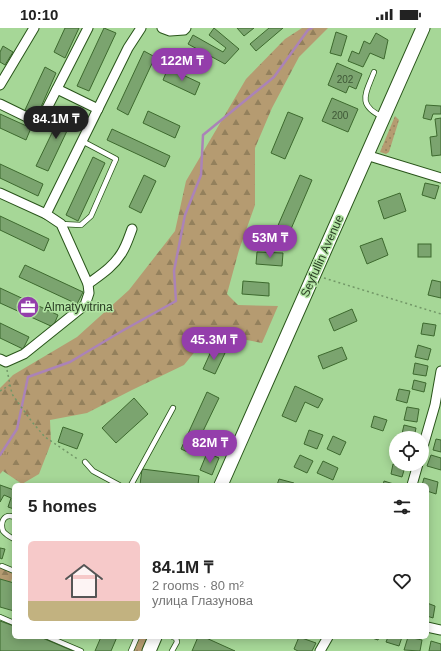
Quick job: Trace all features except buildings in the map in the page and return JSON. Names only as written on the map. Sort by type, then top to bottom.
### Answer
[{"type":"main road","name":"Seyfullin Avenue","points":[[222,483],[423,28]]},
{"type":"main road","points":[[149,651],[154,639]]},
{"type":"street","points":[[0,85],[34,28]]},
{"type":"street","points":[[0,104],[37,122],[41,120],[88,28]]},
{"type":"street","points":[[46,214],[128,48],[140,28]]},
{"type":"street","points":[[162,28],[170,31],[184,30],[186,28]]},
{"type":"street","points":[[57,89],[98,109]]},
{"type":"street","points":[[366,156],[441,178]]},
{"type":"street","points":[[0,193],[46,214],[61,224],[88,284],[89,293],[84,305],[24,354],[3,360]]},
{"type":"street","points":[[88,284],[114,263],[121,254],[132,229]]},
{"type":"street","points":[[427,431],[441,371]]},
{"type":"street","points":[[413,483],[416,471]]},
{"type":"street","points":[[429,627],[441,630]]},
{"type":"street","points":[[320,651],[327,639]]},
{"type":"lane","points":[[374,72],[366,96],[366,105],[368,109],[383,117]]},
{"type":"lane","points":[[61,224],[81,225],[91,216],[116,159],[82,141]]},
{"type":"lane","points":[[133,483],[174,408]]},
{"type":"lane","points":[[85,462],[93,471],[115,483]]},
{"type":"lane","points":[[12,516],[5,516],[2,519],[1,528],[12,538]]},
{"type":"lane","points":[[2,566],[12,570]]},
{"type":"lane","points":[[0,617],[12,622]]},
{"type":"lane","points":[[53,639],[81,651]]},
{"type":"lane","points":[[131,651],[137,639]]},
{"type":"lane","points":[[172,651],[177,642],[176,639]]},
{"type":"path","points":[[314,275],[441,314]]},
{"type":"path","points":[[3,360],[12,394],[32,422],[45,437],[72,456],[85,462]]},
{"type":"path","points":[[0,391],[10,385]]},
{"type":"green space","points":[[302,28],[328,28],[299,57],[272,108],[255,148],[255,205],[239,250],[227,294],[238,305],[278,306],[262,343],[210,333],[184,365],[87,413],[50,420],[51,443],[39,474],[24,483],[21,483],[0,469],[0,388],[13,375],[77,337],[129,290],[175,231],[186,181],[246,79],[285,39]]},
{"type":"green space","points":[[395,116],[399,120],[389,152],[386,154],[380,152]]},
{"type":"green space","points":[[0,438],[16,445],[22,456],[8,465],[0,474]]},
{"type":"green space","points":[[0,564],[12,570],[11,582],[0,579]]},
{"type":"green space","points":[[136,639],[151,639],[146,651],[131,651]]},
{"type":"waterway","points":[[0,455],[17,429],[28,377],[70,362],[176,301],[174,271],[185,215],[201,175],[203,135],[274,77],[308,30],[312,28]]},
{"type":"place","name":"Almatyvitrina","points":[[28,307]]}]
